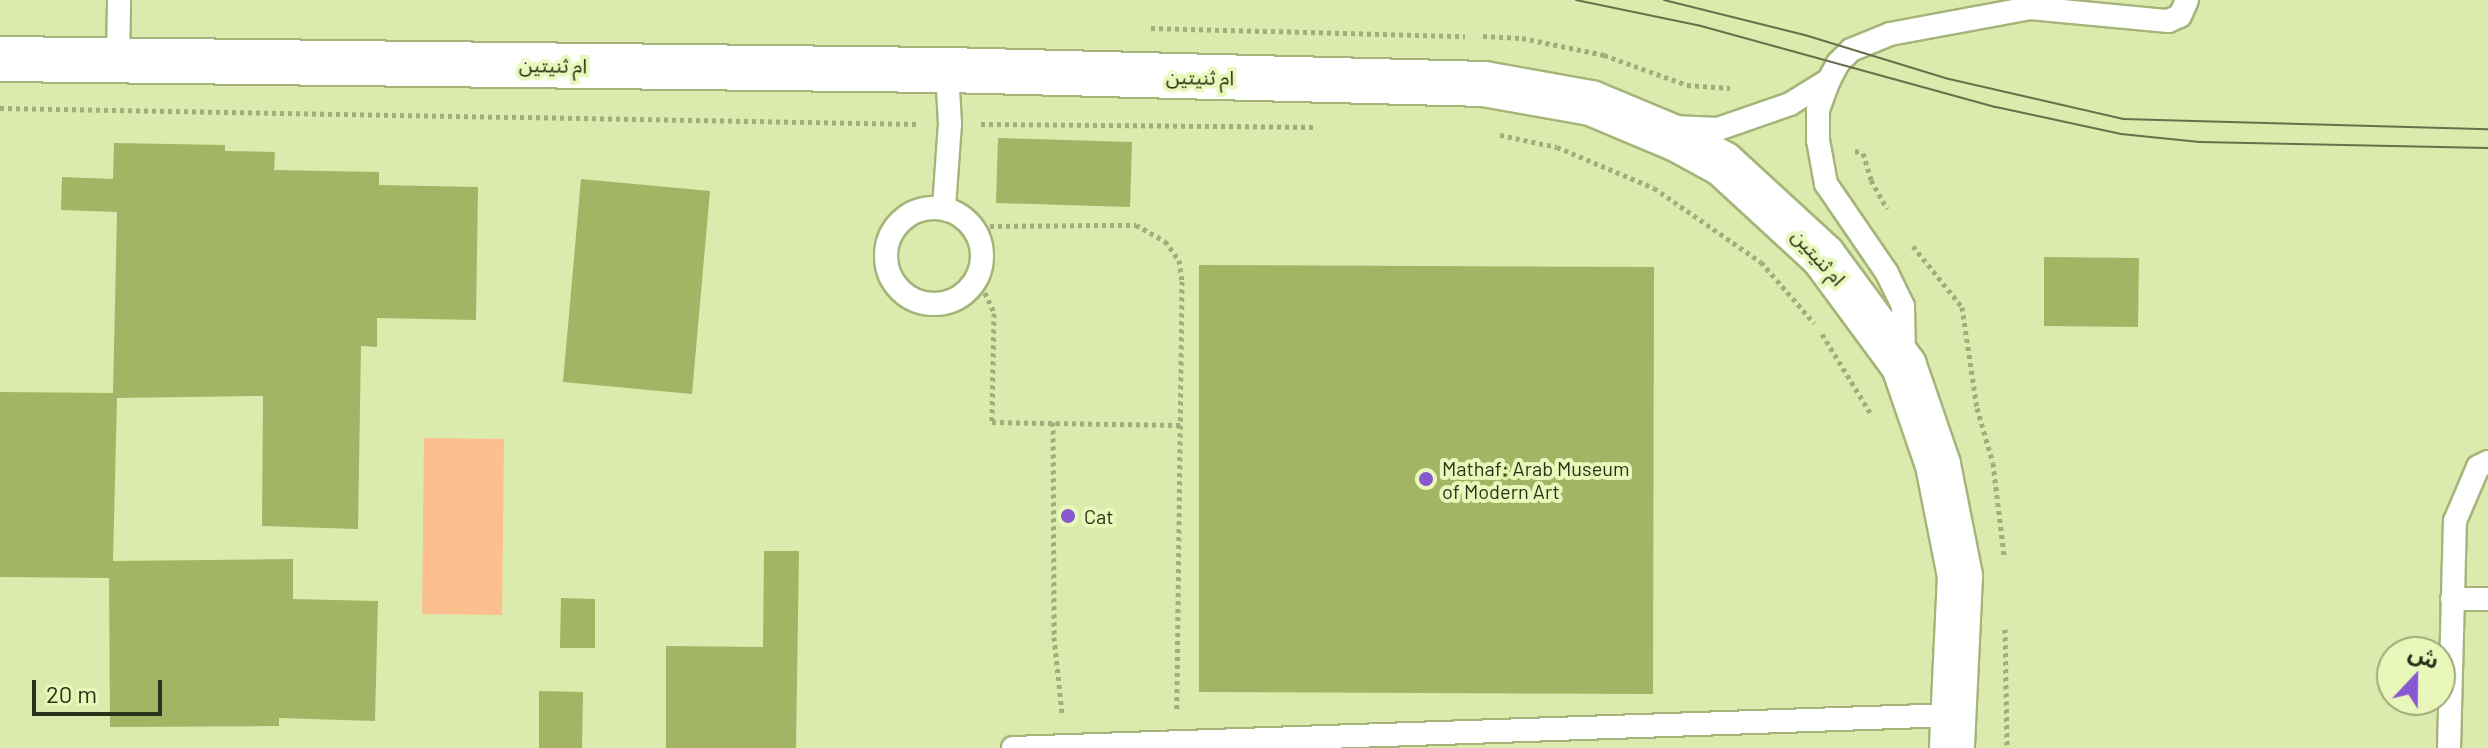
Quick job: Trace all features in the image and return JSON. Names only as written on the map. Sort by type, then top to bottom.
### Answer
[{"type":"street","name":"ام ثنيتين","points":[[0,59],[947,70],[1484,84],[1591,103],[1643,124],[1723,164],[1823,256],[1904,366],[1938,465],[1960,576],[1952,732]]},
{"type":"lane","points":[[118,60],[119,0]]},
{"type":"lane","points":[[1904,366],[1903,306],[1887,273],[1826,184],[1818,140],[1818,110],[1838,63],[1851,50],[1890,34],[2032,4],[2168,21],[2180,16],[2187,0]]},
{"type":"lane","points":[[944,207],[950,124],[947,70]]},
{"type":"lane","points":[[1643,124],[1718,129],[1790,104],[1829,80]]},
{"type":"lane","points":[[944,207],[974,226],[984,252],[978,278],[960,298],[933,305],[908,297],[890,277],[885,250],[895,225],[917,210],[944,207]]},
{"type":"lane","points":[[2449,748],[2455,521],[2478,467],[2488,462]]},
{"type":"lane","points":[[2452,599],[2488,599]]},
{"type":"lane","points":[[1013,748],[1176,740],[1433,740],[1952,732]]},
{"type":"path","points":[[1150,28],[1522,38],[1604,55],[1687,85],[1731,88],[1743,82],[1767,113]]},
{"type":"path","points":[[0,108],[482,119],[1327,127]]},
{"type":"path","points":[[1498,135],[1557,147],[1654,188],[1761,262],[1818,328],[1877,424]]},
{"type":"path","points":[[1818,140],[1863,153],[1871,180],[1892,216]]},
{"type":"path","points":[[974,226],[1136,225],[1165,241],[1179,260],[1182,281],[1176,740]]},
{"type":"path","points":[[1908,239],[1962,307],[1977,408],[1993,463],[2004,564]]},
{"type":"path","points":[[978,278],[994,313],[992,422],[1180,425]]},
{"type":"path","points":[[1053,422],[1054,637],[1066,744]]},
{"type":"path","points":[[2005,625],[2007,748]]},
{"type":"shaded area","points":[[424,438],[504,439],[502,615],[422,614]]},
{"type":"building","points":[[998,138],[1132,142],[1130,207],[996,203]]},
{"type":"building","points":[[114,143],[225,145],[225,151],[275,152],[274,170],[379,172],[379,185],[478,187],[476,320],[377,318],[377,347],[361,346],[358,529],[262,526],[263,396],[117,398],[113,561],[293,559],[293,599],[378,601],[375,721],[279,718],[279,726],[110,727],[109,578],[0,577],[0,392],[113,393],[117,212],[61,210],[62,177],[113,179]]},
{"type":"building","points":[[581,179],[710,191],[692,394],[563,382]]},
{"type":"building","points":[[2044,257],[2139,258],[2138,327],[2044,326]]},
{"type":"building","name":"Mathaf: Arab Museum of Modern Art","points":[[1199,265],[1654,267],[1653,694],[1199,692]]},
{"type":"building","points":[[764,551],[799,551],[796,748],[666,748],[666,646],[763,647]]},
{"type":"building","points":[[561,598],[595,599],[595,648],[560,648]]},
{"type":"building","points":[[539,691],[583,692],[582,748],[539,748]]},
{"type":"tram line","points":[[1576,0],[1701,26],[1996,107],[2121,134],[2200,142],[2488,148]]},
{"type":"tram line","points":[[1664,0],[1808,36],[1949,79],[2123,119],[2488,129]]},
{"type":"place","name":"Mathaf: Arab Museum of Modern Art","points":[[1426,479]]},
{"type":"place","name":"Cat","points":[[1068,516]]}]
